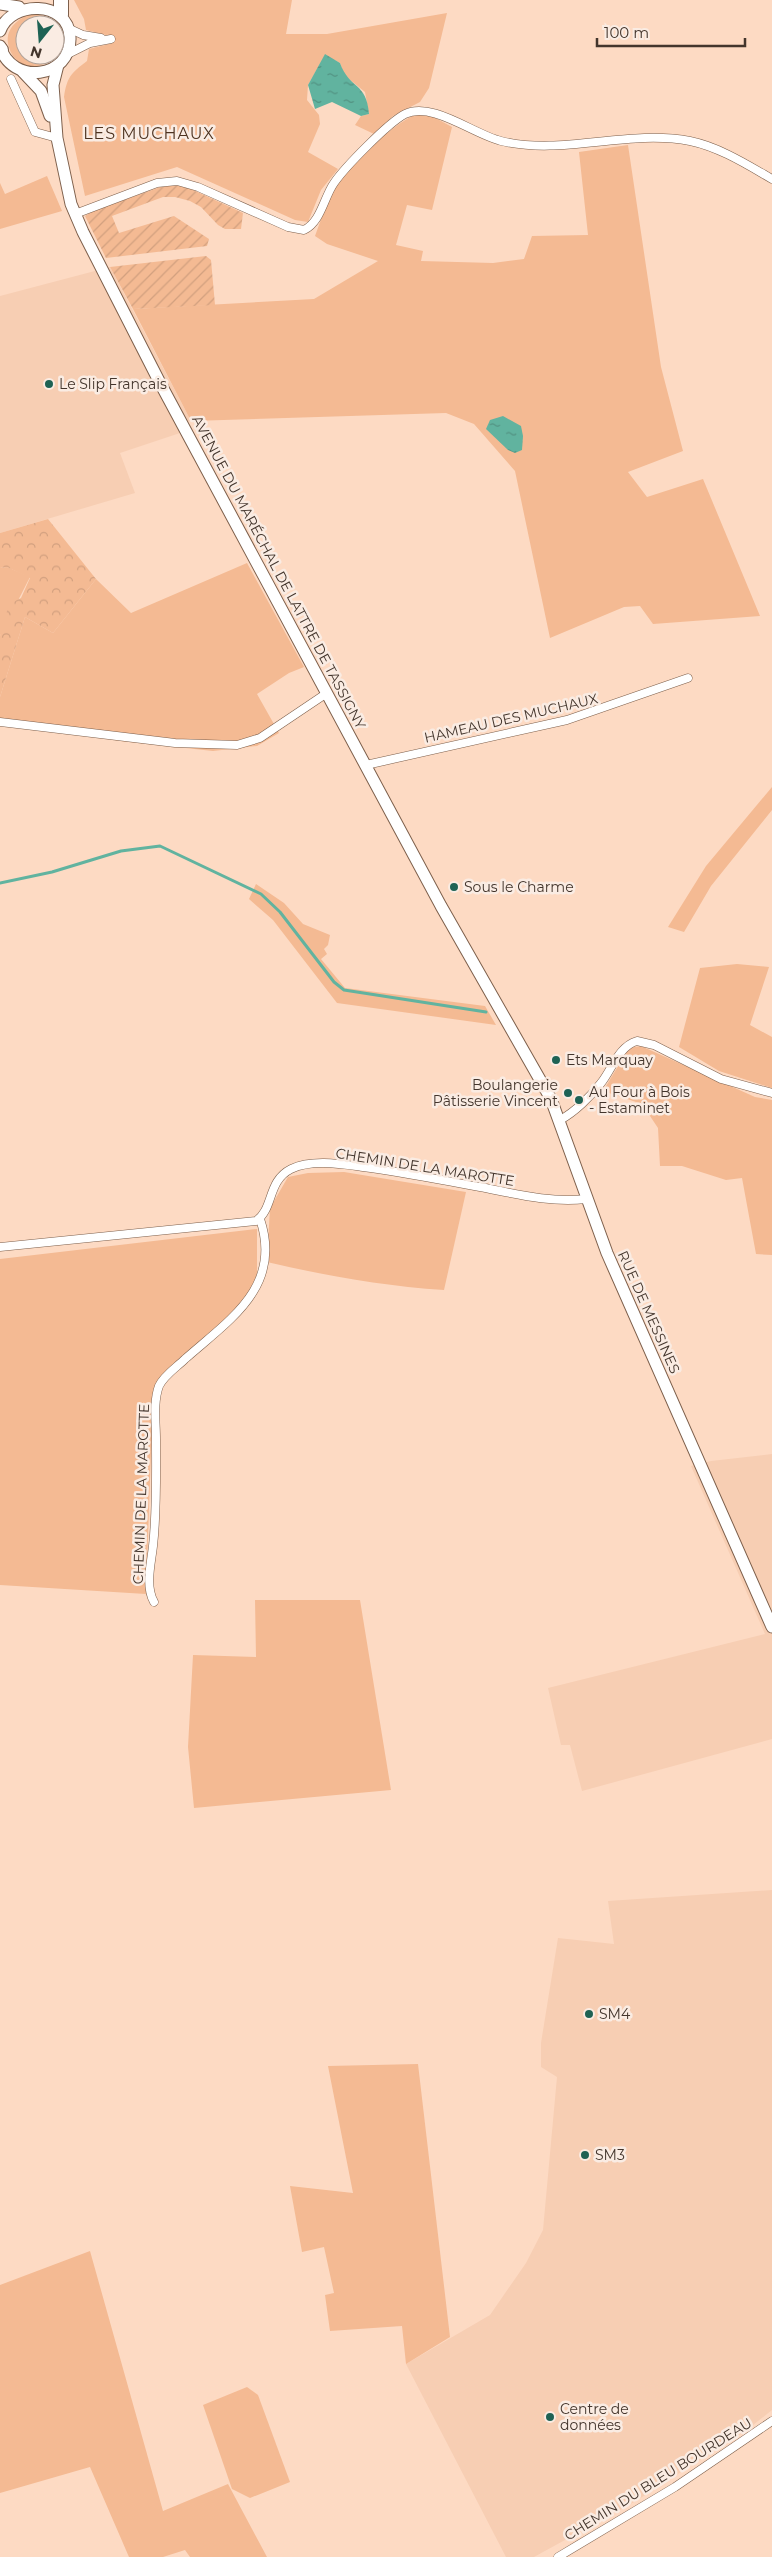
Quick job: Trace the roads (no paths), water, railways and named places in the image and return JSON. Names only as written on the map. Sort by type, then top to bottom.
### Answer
[{"type":"highway","points":[[61,0],[61,15]]},
{"type":"main road","points":[[0,4],[19,7],[41,4],[61,15]]},
{"type":"main road","points":[[0,31],[7,16],[19,7]]},
{"type":"main road","points":[[65,22],[68,28]]},
{"type":"main road","name":"AVENUE DU MARÉCHAL DE LATTRE DE TASSIGNY","points":[[65,53],[70,42],[68,28]]},
{"type":"main road","name":"AVENUE DU MARÉCHAL DE LATTRE DE TASSIGNY","points":[[0,48],[10,63],[23,72],[41,91],[57,138],[75,214],[108,284],[500,1011]]},
{"type":"main road","points":[[23,72],[40,74],[54,65]]},
{"type":"main road","name":"AVENUE DU MARÉCHAL DE LATTRE DE TASSIGNY","points":[[57,138],[53,85],[60,65]]},
{"type":"main road","name":"RUE DE MESSINES","points":[[500,1011],[545,1088],[560,1120],[586,1198],[614,1271],[772,1627]]},
{"type":"street","points":[[65,58],[84,45],[111,39],[92,38],[68,28]]},
{"type":"street","points":[[11,79],[35,132],[57,138]]},
{"type":"street","points":[[75,214],[156,183],[177,181],[198,186],[288,227],[304,230],[312,225],[330,188],[344,170],[400,117],[417,110],[436,114],[486,137],[521,144],[572,145],[648,138],[688,141],[726,154],[772,179]]},
{"type":"street","name":"HAMEAU DES MUCHAUX","points":[[366,765],[567,720],[688,678]]},
{"type":"street","points":[[0,722],[175,743],[221,746],[251,742],[327,693]]},
{"type":"street","points":[[560,1120],[569,1115],[596,1089],[625,1048],[636,1040],[654,1045],[721,1079],[772,1093]]},
{"type":"street","name":"CHEMIN DE LA MAROTTE","points":[[154,1602],[150,1583],[155,1522],[156,1411],[159,1386],[173,1370],[244,1307],[254,1294],[261,1278],[264,1256],[264,1236],[260,1219],[273,1188],[281,1177],[292,1169],[311,1164],[373,1168],[545,1199],[586,1198]]},
{"type":"street","points":[[0,1247],[253,1222],[260,1219]]},
{"type":"street","name":"CHEMIN DU BLEU BOURDEAU","points":[[558,2557],[666,2492],[772,2421]]},
{"type":"water","points":[[325,54],[340,63],[348,77],[365,96],[369,114],[361,116],[332,102],[315,109],[308,85]]},
{"type":"water","points":[[503,416],[521,426],[523,436],[522,450],[515,453],[508,450],[486,429],[490,420]]},
{"type":"waterway","points":[[0,883],[52,872],[121,851],[160,846],[261,894],[280,912],[334,982],[344,990],[486,1012]]},
{"type":"place","name":"Le Slip Français","points":[[49,384]]},
{"type":"place","name":"Sous le Charme","points":[[454,887]]},
{"type":"place","name":"Ets Marquay","points":[[556,1060]]},
{"type":"place","name":"Boulangerie Pâtisserie Vincent","points":[[568,1093]]},
{"type":"place","name":"Au Four à Bois - Estaminet","points":[[579,1100]]},
{"type":"place","name":"SM4","points":[[589,2014]]},
{"type":"place","name":"SM3","points":[[585,2155]]},
{"type":"place","name":"Centre de données","points":[[550,2417]]},
{"type":"district","name":"LES MUCHAUX","points":[[149,133]]}]
